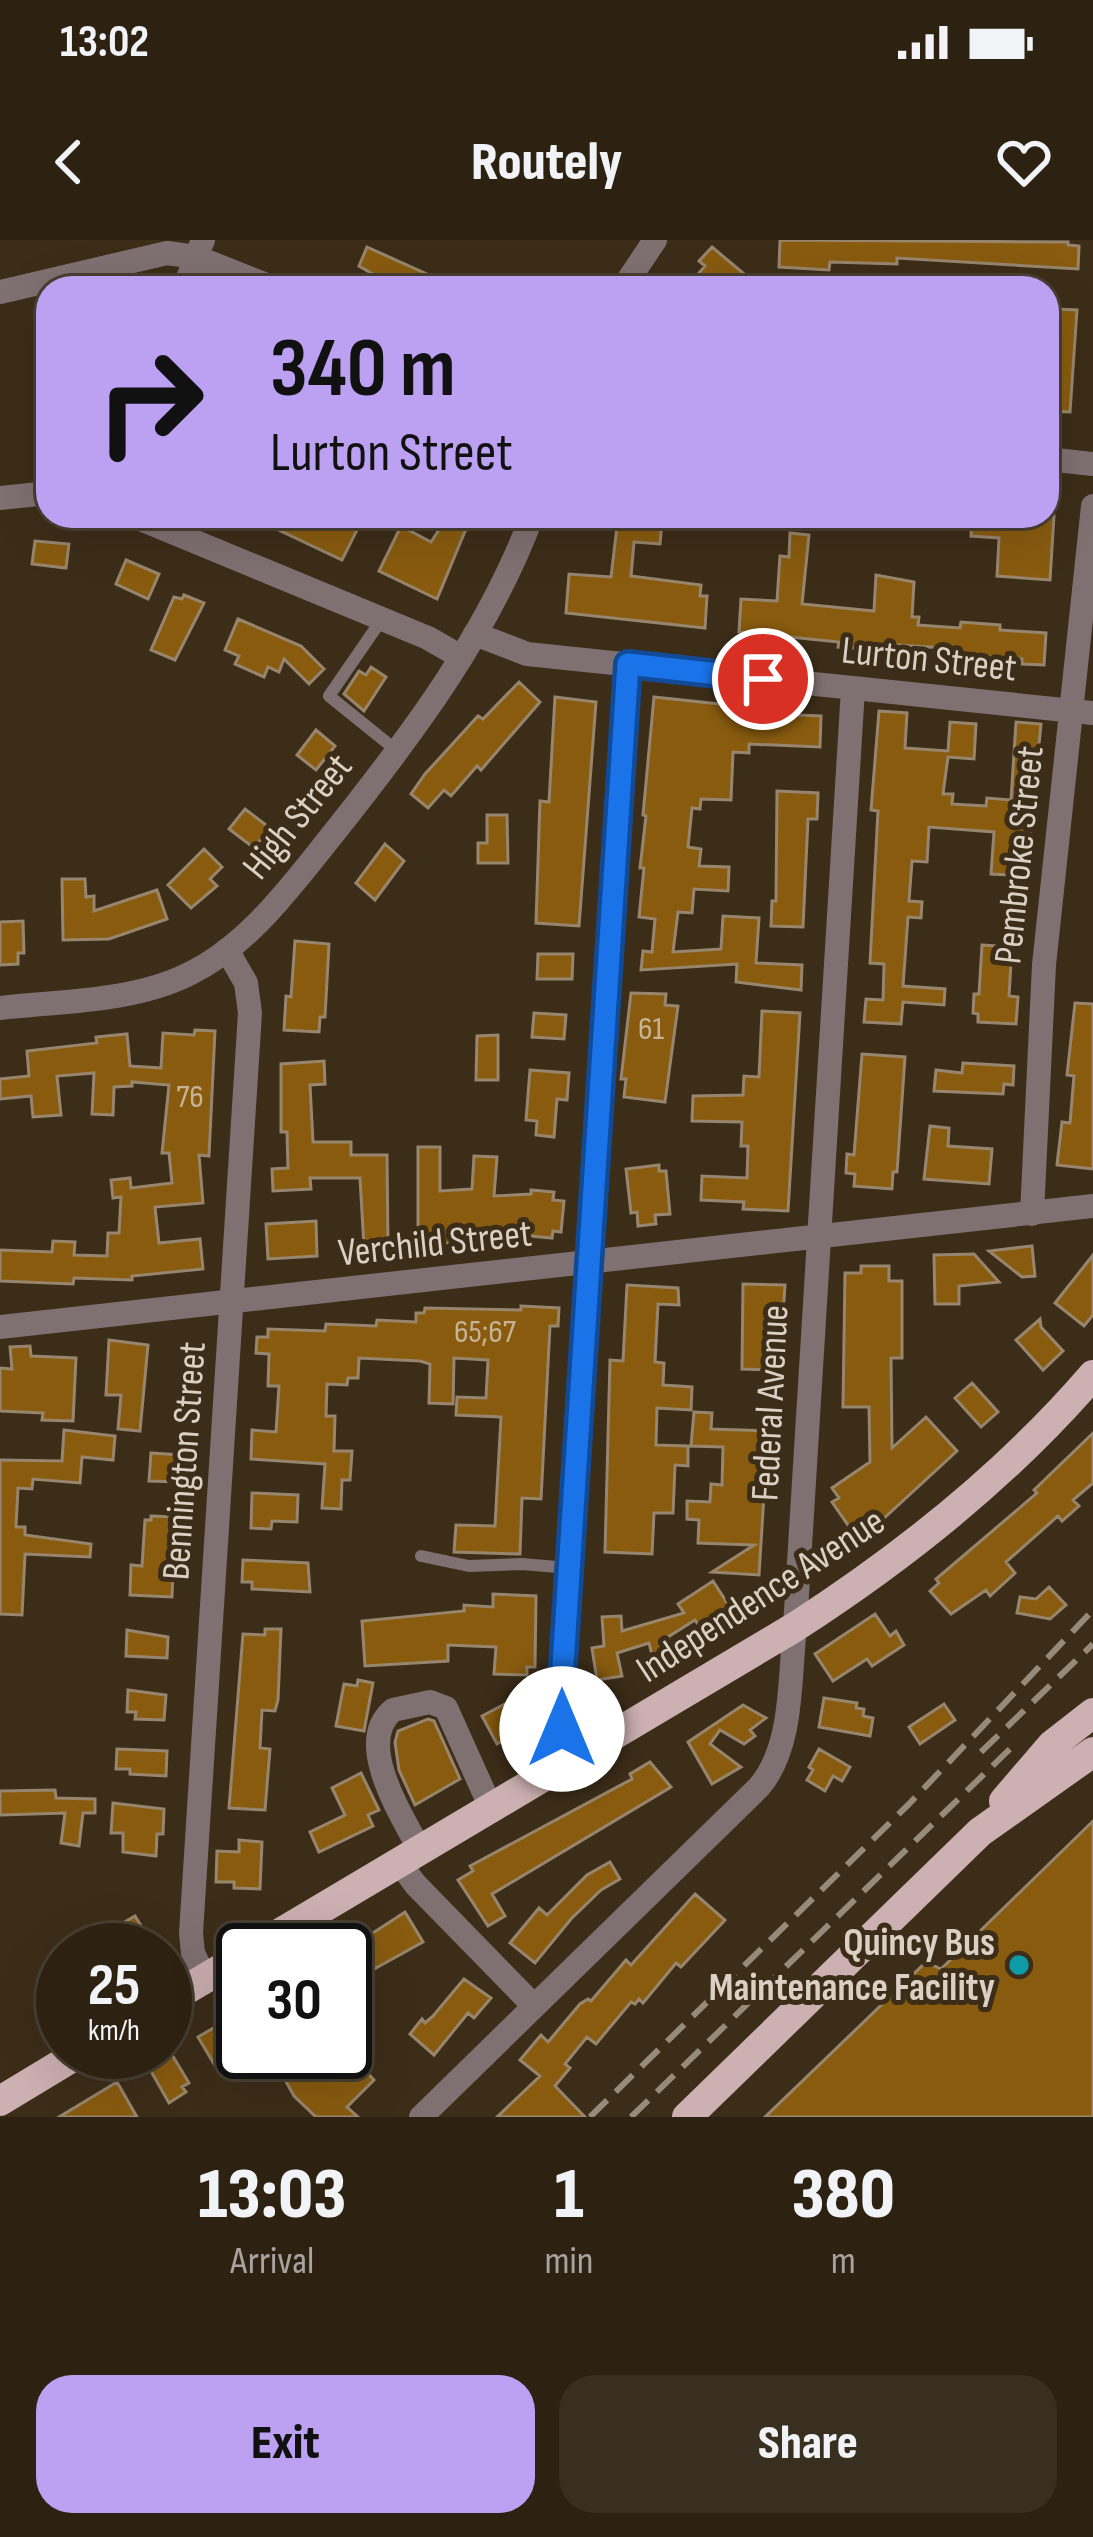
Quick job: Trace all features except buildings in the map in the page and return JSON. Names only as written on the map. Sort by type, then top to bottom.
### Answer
[{"type":"main road","name":"Independence Avenue","points":[[297,1923],[795,1627],[869,1578],[952,1514],[1093,1375]]},
{"type":"main road","points":[[687,2117],[980,1832],[1052,1745],[1093,1713]]},
{"type":"main road","points":[[980,1832],[1093,1752]]},
{"type":"main road","points":[[192,1986],[216,1972]]},
{"type":"main road","points":[[0,2101],[36,2079]]},
{"type":"street","points":[[630,276],[655,240]]},
{"type":"street","points":[[189,276],[200,248]]},
{"type":"street","points":[[64,276],[156,253],[200,248],[252,276]]},
{"type":"street","points":[[0,292],[36,283]]},
{"type":"street","points":[[1059,460],[1093,464]]},
{"type":"street","points":[[0,498],[36,494]]},
{"type":"street","name":"Pembroke Street","points":[[1032,1214],[1043,979],[1083,712],[1093,506]]},
{"type":"street","points":[[162,528],[461,657]]},
{"type":"street","name":"High Street","points":[[0,1008],[150,989],[191,974],[227,950],[307,866],[397,751],[475,634],[527,528]]},
{"type":"street","name":"Lurton Street","points":[[475,634],[518,652],[1083,712]]},
{"type":"street","points":[[576,1757],[562,1729],[560,1711],[628,664]]},
{"type":"street","name":"Federal Avenue","points":[[421,2117],[773,1769],[784,1726],[795,1627],[853,688]]},
{"type":"street","name":"Bennington Street","points":[[205,1978],[191,1934],[250,1003],[242,974],[227,950]]},
{"type":"street","name":"Verchild Street","points":[[0,1327],[1093,1206]]},
{"type":"street","points":[[491,1808],[446,1708],[430,1702],[393,1710],[376,1732],[376,1752],[415,1885],[535,2006]]},
{"type":"lane","points":[[382,619],[329,696],[397,751]]},
{"type":"lane","points":[[421,1556],[470,1566],[569,1568]]},
{"type":"railway","points":[[590,2117],[909,1804],[1093,1610]]},
{"type":"railway","points":[[981,1752],[1093,1644]]},
{"type":"railway","points":[[631,2117],[1014,1745]]},
{"type":"place","name":"Quincy Bus Maintenance Facility","points":[[1019,1965]]},
{"type":"route","points":[[562,1729],[628,664],[763,679]]}]
